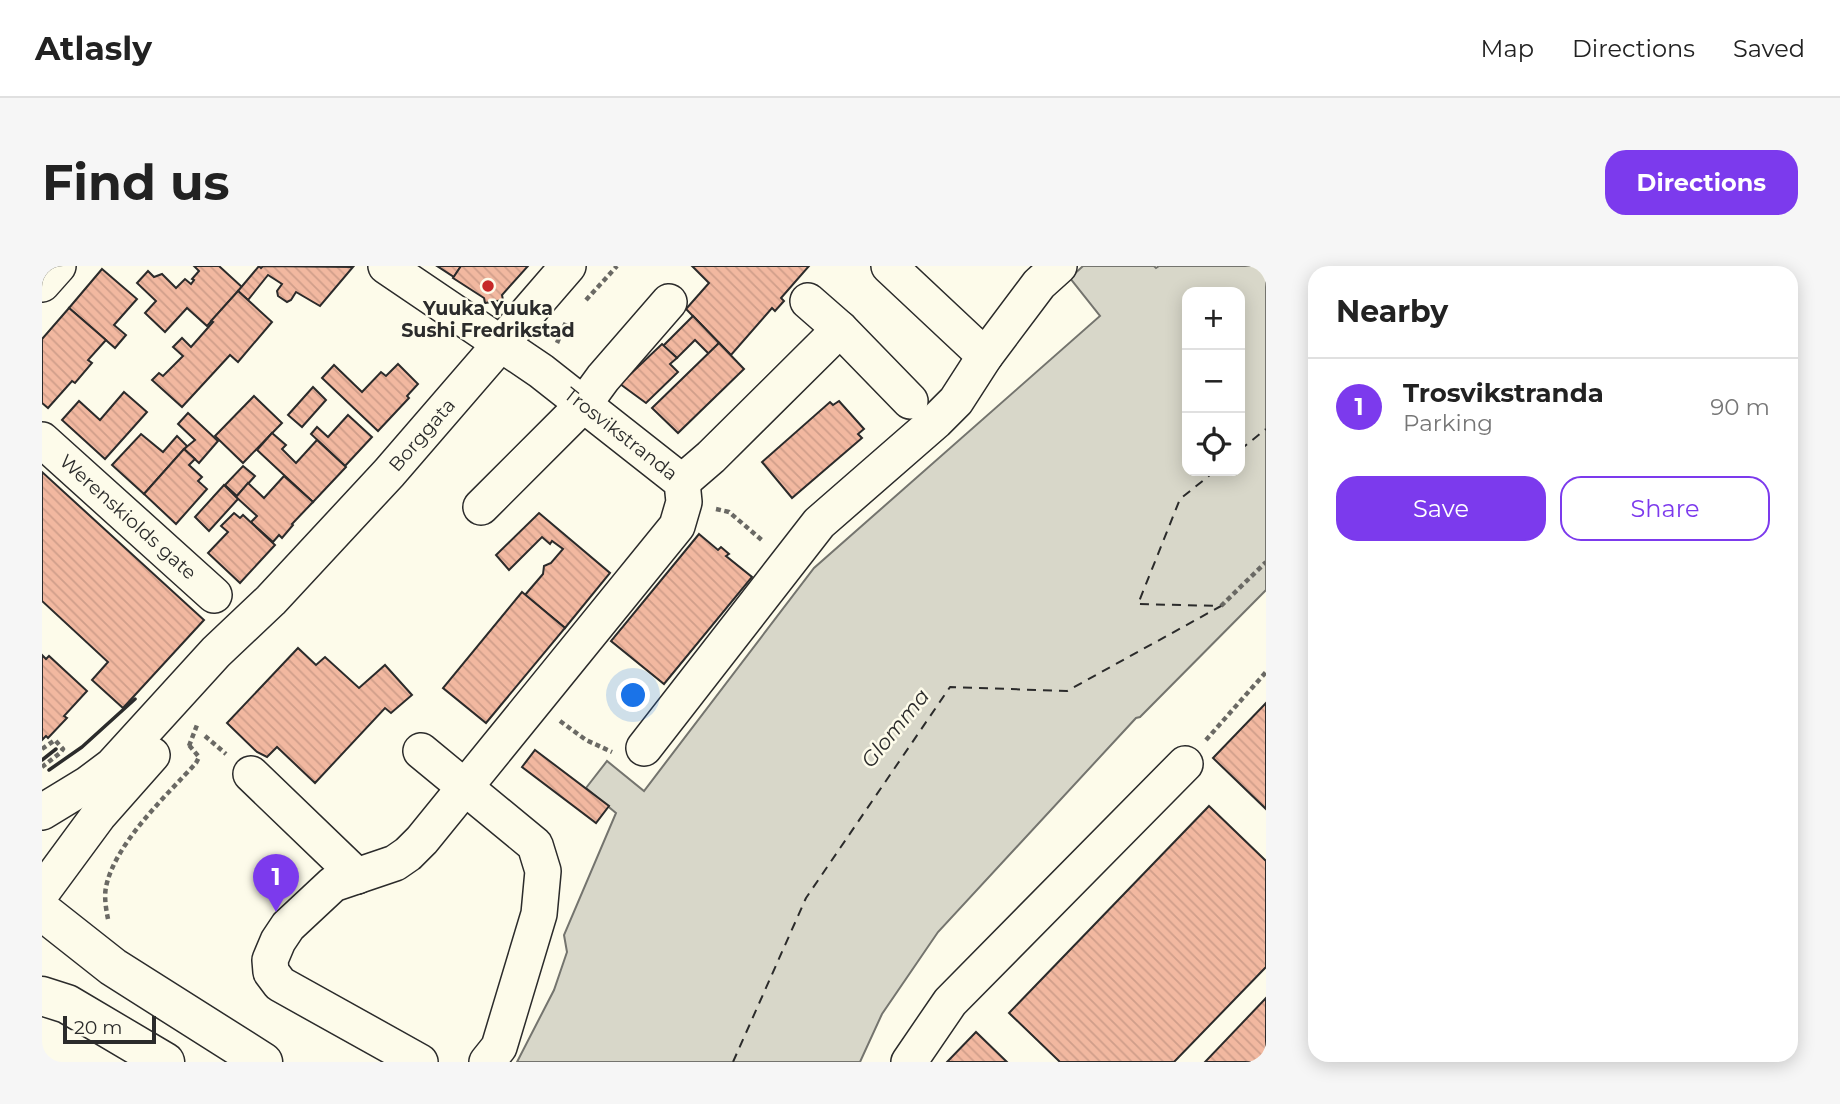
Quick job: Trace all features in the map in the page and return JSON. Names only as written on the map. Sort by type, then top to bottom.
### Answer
[{"type":"main road","points":[[42,892],[42,904]]},
{"type":"main road","points":[[42,911],[113,967],[263,1062]]},
{"type":"main road","points":[[42,996],[66,1004],[165,1062]]},
{"type":"street","points":[[42,284],[58,266]]},
{"type":"street","name":"Trosvikstranda","points":[[386,266],[541,371],[584,404],[683,492],[677,526],[422,840],[395,863],[333,884],[288,926],[278,941],[270,960],[271,972],[280,985],[420,1062]]},
{"type":"street","name":"Borggata","points":[[42,812],[112,766],[216,652],[271,600],[389,473],[568,266]]},
{"type":"street","points":[[889,266],[985,356]]},
{"type":"street","points":[[644,748],[819,523],[956,401],[985,356],[1039,284],[1059,266]]},
{"type":"street","points":[[808,301],[840,329],[911,401]]},
{"type":"street","points":[[481,507],[584,404],[669,302]]},
{"type":"street","points":[[683,492],[711,457],[840,329]]},
{"type":"street","name":"Werenskiolds gate","points":[[42,440],[214,595]]},
{"type":"street","name":"Borggata","points":[[42,892],[98,816],[208,692],[271,600]]},
{"type":"street","points":[[421,751],[535,845],[543,871],[539,914],[499,1047],[487,1062]]},
{"type":"street","points":[[909,1062],[950,1002],[1185,764]]},
{"type":"street","points":[[251,774],[357,876]]},
{"type":"path","points":[[584,302],[617,266]]},
{"type":"path","points":[[556,345],[567,321]]},
{"type":"path","points":[[683,492],[729,512],[788,561]]},
{"type":"path","points":[[1221,606],[1266,562]]},
{"type":"path","points":[[1185,764],[1266,672]]},
{"type":"path","points":[[536,700],[546,711],[586,740],[618,755],[638,752],[644,748]]},
{"type":"path","points":[[42,749],[55,740],[62,749],[42,767]]},
{"type":"path","points":[[110,929],[105,888],[112,868],[125,845],[196,763],[199,757],[190,745]]},
{"type":"water","name":"Glomma","points":[[1083,266],[1266,266],[1266,590],[1136,718],[938,932],[882,1014],[860,1062],[517,1062],[554,990],[567,952],[564,935],[616,813],[586,788],[607,761],[644,791],[814,568],[1100,316],[1070,278]]},
{"type":"building","points":[[194,266],[219,266],[242,287],[207,326],[187,308],[165,332],[145,313],[156,301],[137,283],[148,271],[154,277],[162,274],[176,288],[185,279],[191,284],[199,271]]},
{"type":"building","points":[[259,266],[353,267],[320,306],[296,292],[287,302],[278,296],[277,291],[282,284],[268,275],[248,300],[238,291]]},
{"type":"building","points":[[437,266],[461,266],[454,277]]},
{"type":"building","name":"Yuuka Yuuka Sushi Fredrikstad","points":[[461,266],[528,266],[502,295],[503,300],[485,303],[484,298],[453,278]]},
{"type":"building","points":[[692,266],[809,266],[781,298],[784,301],[775,311],[772,308],[731,355],[686,309],[709,283]]},
{"type":"building","points":[[102,269],[137,299],[114,325],[126,335],[115,348],[69,308]]},
{"type":"building","points":[[238,291],[272,322],[238,362],[230,355],[182,407],[152,380],[159,373],[163,376],[183,356],[173,347],[182,338],[191,347]]},
{"type":"building","points":[[69,308],[106,340],[88,360],[92,363],[75,383],[72,381],[48,408],[42,403],[42,339]]},
{"type":"building","points":[[693,316],[719,343],[709,354],[695,340],[677,358],[663,346]]},
{"type":"building","points":[[719,343],[744,369],[678,433],[652,408]]},
{"type":"building","points":[[662,344],[677,358],[670,364],[678,372],[646,403],[620,384]]},
{"type":"building","points":[[398,364],[418,384],[407,396],[409,398],[378,431],[322,378],[334,365],[362,392],[381,372],[386,376]]},
{"type":"building","points":[[313,387],[326,400],[302,427],[288,415]]},
{"type":"building","points":[[124,392],[147,412],[105,459],[62,420],[79,401],[100,420]]},
{"type":"building","points":[[254,396],[282,423],[243,463],[215,436]]},
{"type":"building","points":[[839,401],[864,429],[858,434],[862,438],[792,498],[762,462],[830,402],[833,405]]},
{"type":"building","points":[[188,413],[218,441],[199,463],[184,449],[195,440],[178,424]]},
{"type":"building","points":[[348,415],[372,437],[345,466],[311,434],[317,427],[328,437]]},
{"type":"building","points":[[272,433],[286,445],[282,449],[296,463],[317,440],[346,467],[313,502],[257,450]]},
{"type":"building","points":[[141,434],[163,452],[177,436],[187,446],[144,494],[112,465]]},
{"type":"building","points":[[184,449],[195,459],[189,465],[202,477],[198,481],[207,489],[176,524],[144,494]]},
{"type":"building","points":[[243,466],[255,476],[237,496],[225,485]]},
{"type":"building","points":[[42,472],[204,620],[123,708],[92,680],[108,662],[42,601]]},
{"type":"building","points":[[284,476],[313,502],[282,538],[279,535],[273,542],[251,522],[257,516],[236,497],[248,483],[264,498]]},
{"type":"building","points":[[224,485],[238,499],[209,531],[195,517]]},
{"type":"building","points":[[234,513],[240,518],[243,515],[275,545],[240,583],[208,553],[228,532],[221,526]]},
{"type":"building","points":[[539,513],[610,573],[565,628],[525,595],[543,574],[544,566],[551,563],[563,549],[552,541],[550,544],[542,537],[509,570],[496,555]]},
{"type":"building","points":[[699,534],[718,550],[721,547],[729,554],[726,556],[752,577],[664,684],[611,641]]},
{"type":"building","points":[[522,592],[565,628],[486,723],[443,688]]},
{"type":"building","points":[[298,648],[316,665],[325,657],[359,688],[385,665],[412,695],[391,713],[385,708],[315,783],[277,747],[267,757],[257,752],[227,723]]},
{"type":"building","points":[[42,655],[46,659],[49,656],[87,691],[64,716],[67,718],[48,738],[46,736],[42,740]]},
{"type":"building","points":[[1266,703],[1266,809],[1213,758]]},
{"type":"building","points":[[535,750],[609,806],[596,823],[522,767]]},
{"type":"building","points":[[1209,806],[1266,861],[1266,967],[1174,1062],[1060,1062],[1009,1013]]},
{"type":"building","points":[[1266,998],[1266,1062],[1205,1062]]},
{"type":"building","points":[[976,1032],[1007,1062],[947,1062]]},
{"type":"ferry route","points":[[1245,446],[1266,429]]},
{"type":"ferry route","points":[[733,1062],[806,898],[950,687],[1067,691],[1221,606],[1138,604],[1180,499],[1209,476]]},
{"type":"wall","points":[[49,770],[82,747],[135,699]]},
{"type":"wall","points":[[42,760],[56,749]]},
{"type":"place","name":"Yuuka Yuuka Sushi Fredrikstad","points":[[488,286]]},
{"type":"place","name":"Trosvikstranda","points":[[276,912]]}]
